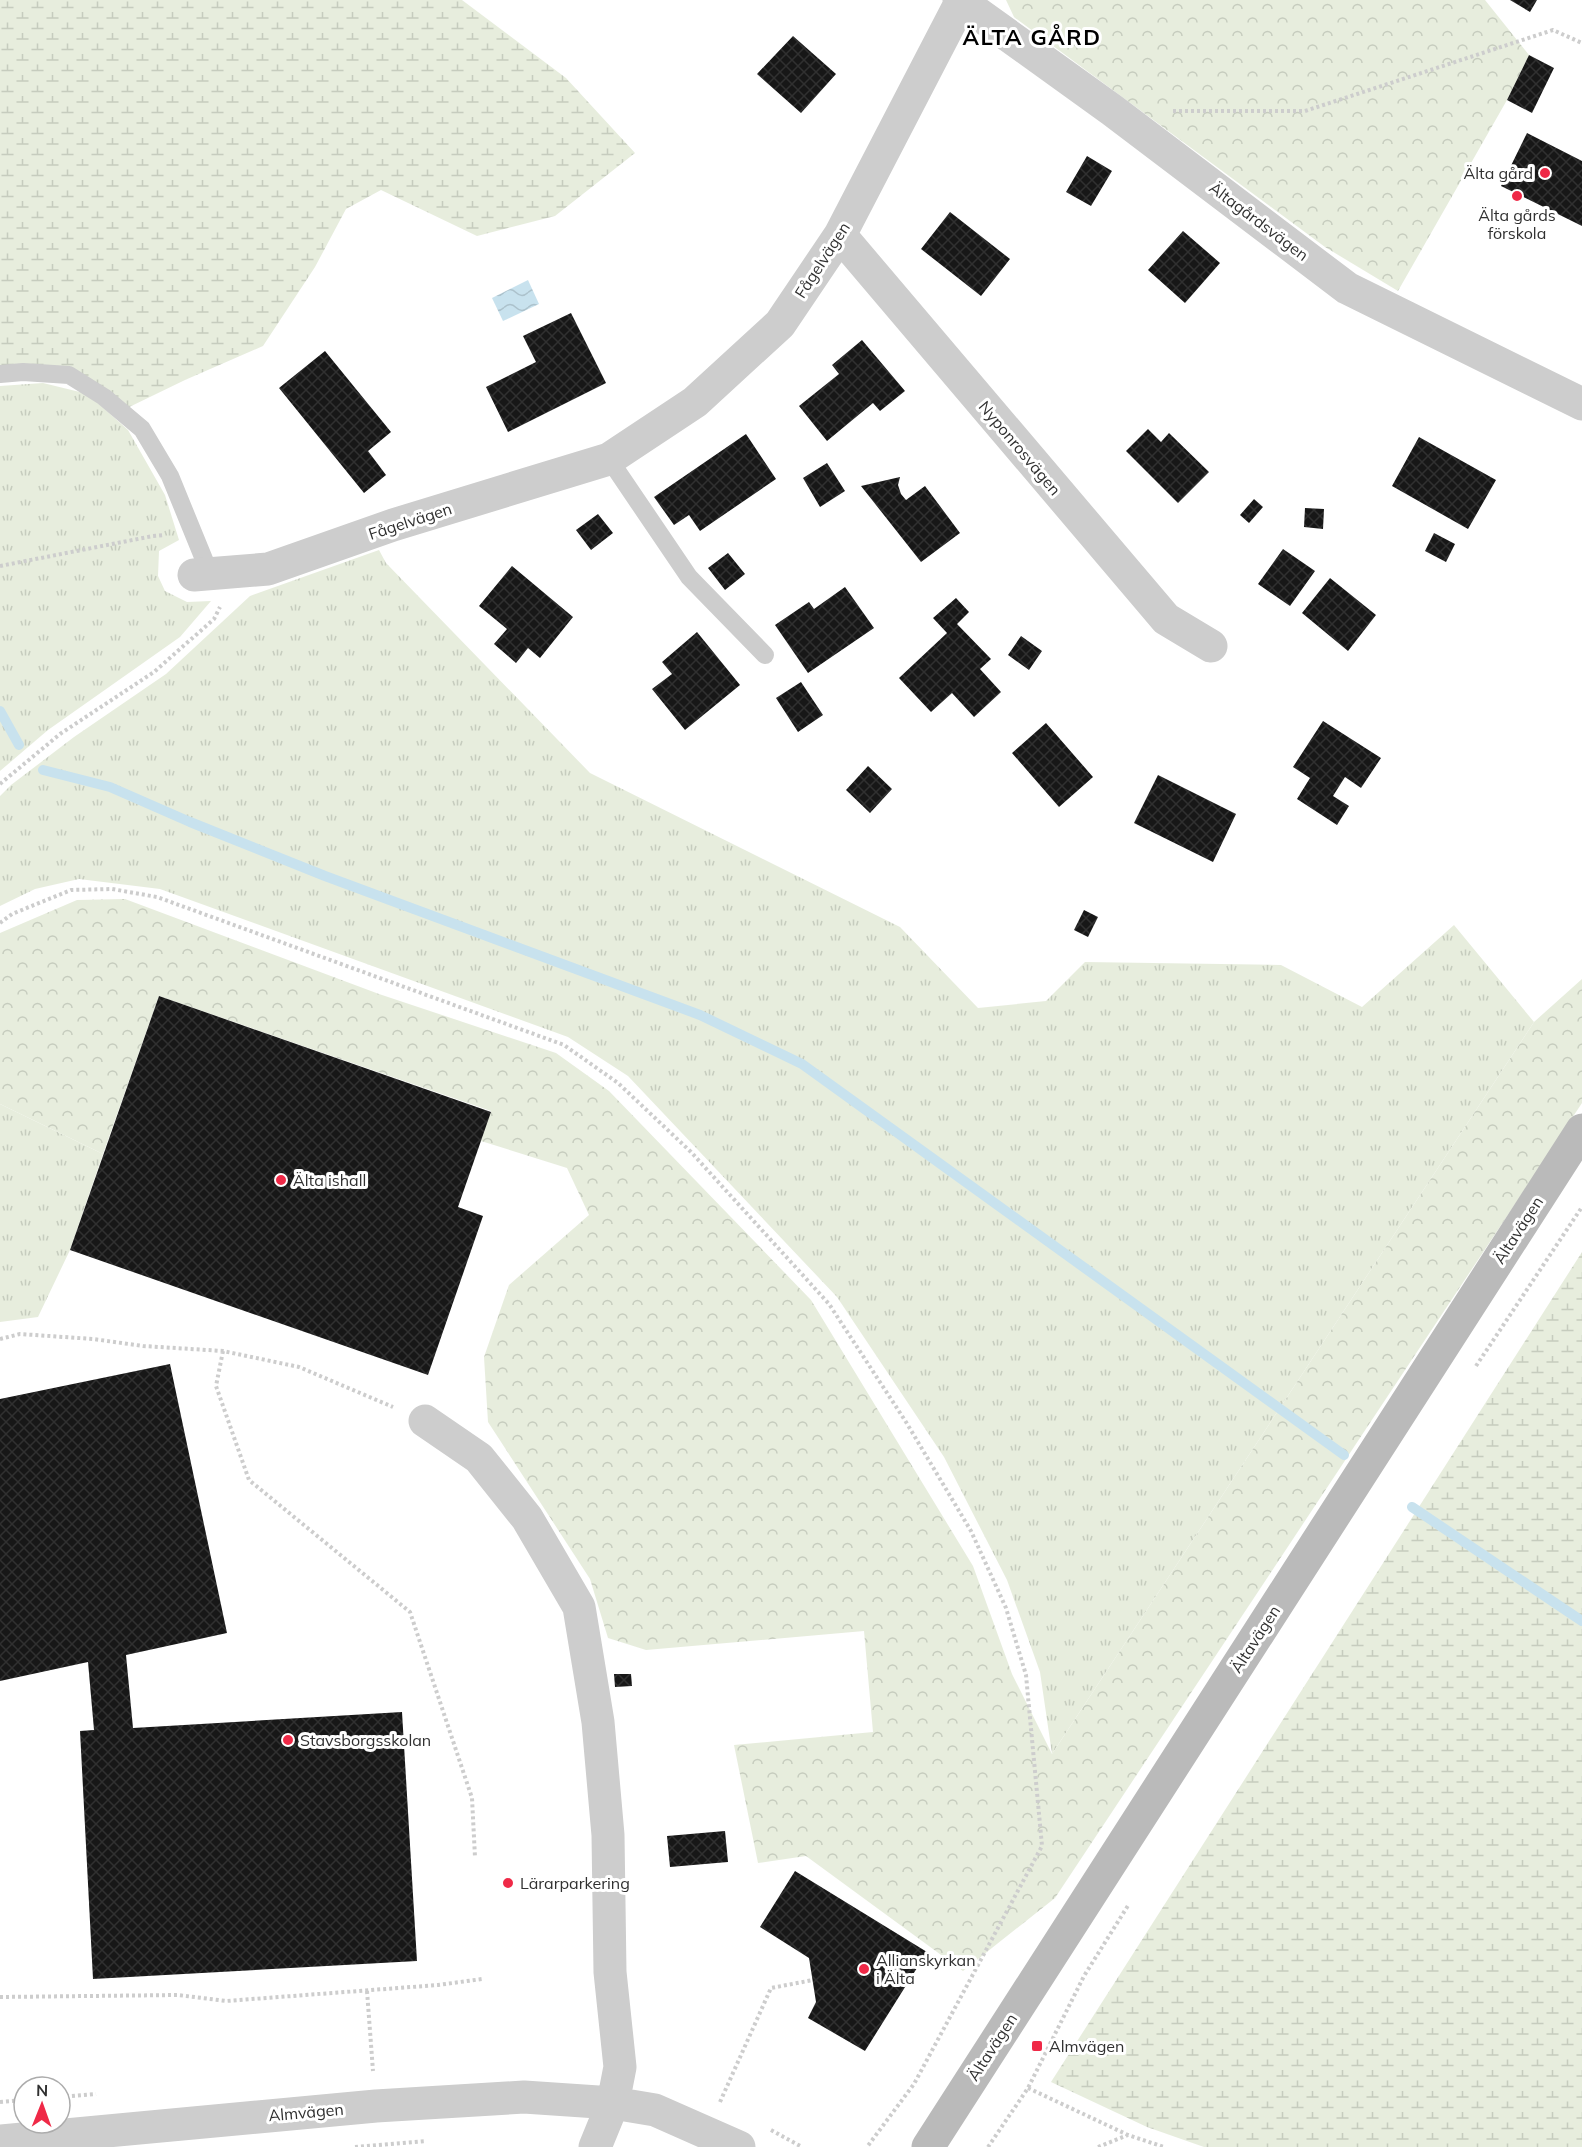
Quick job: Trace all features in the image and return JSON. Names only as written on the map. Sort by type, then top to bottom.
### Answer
[{"type":"main road","name":"Ältavägen","points":[[928,2147],[1582,1130]]},
{"type":"street","name":"Fågelvägen","points":[[214,573],[268,569],[393,525],[609,459],[695,402],[780,324],[840,235],[961,1]]},
{"type":"street","name":"Ältagårdsvägen","points":[[961,1],[1112,110],[1347,288],[1582,404]]},
{"type":"street","name":"Nyponrosvägen","points":[[840,235],[1166,620],[1211,646]]},
{"type":"street","points":[[425,1421],[479,1458],[527,1518],[579,1607],[598,1722],[608,1835],[610,1972],[620,2067],[613,2103],[596,2147]]},
{"type":"street","name":"Almvägen","points":[[0,2141],[376,2106],[524,2097],[613,2103],[655,2110],[739,2147]]},
{"type":"lane","points":[[0,374],[23,372],[69,375],[104,397],[142,429],[170,476],[194,535],[214,573]]},
{"type":"lane","points":[[609,459],[689,577],[765,655]]},
{"type":"path","points":[[1169,111],[1305,111],[1553,30],[1582,43]]},
{"type":"path","points":[[0,566],[153,536],[194,535]]},
{"type":"path","points":[[0,784],[60,734],[154,672],[214,619],[214,573]]},
{"type":"path","points":[[0,923],[12,914],[71,890],[112,889],[157,897],[564,1045],[618,1083],[691,1152],[830,1304],[906,1422],[970,1531],[1006,1608],[1026,1675],[1042,1846],[914,2084],[867,2147]]},
{"type":"path","points":[[1470,1374],[1582,1207]]},
{"type":"path","points":[[0,1339],[20,1334],[223,1351],[299,1367],[425,1421]]},
{"type":"path","points":[[223,1351],[216,1386],[249,1480],[411,1612],[472,1798],[475,1857]]},
{"type":"path","points":[[988,2147],[1028,2088],[1084,1976],[1135,1895]]},
{"type":"path","points":[[0,1997],[178,1995],[226,2001],[438,1985],[482,1979]]},
{"type":"path","points":[[719,2105],[771,1988],[813,1980]]},
{"type":"path","points":[[367,1990],[376,2106]]},
{"type":"path","points":[[1028,2088],[1128,2135],[1164,2147]]},
{"type":"path","points":[[1098,2147],[1128,2135]]},
{"type":"path","points":[[355,2147],[429,2141]]},
{"type":"green space","points":[[0,0],[462,0],[566,78],[635,153],[555,216],[477,236],[381,190],[346,209],[315,267],[263,346],[121,411],[69,375],[0,374]]},
{"type":"green space","points":[[1006,0],[1485,0],[1529,55],[1507,100],[1398,291],[1325,247],[1014,17]]},
{"type":"green space","points":[[43,383],[88,394],[128,430],[165,495],[179,540],[159,551],[158,576],[165,591],[187,602],[211,601],[180,637],[48,730],[0,771],[0,386]]},
{"type":"green space","points":[[379,550],[386,563],[590,773],[900,927],[978,1008],[1046,1001],[1085,962],[1281,965],[1362,1007],[1454,925],[1534,1022],[1052,1754],[1040,1672],[1007,1580],[944,1457],[837,1297],[628,1076],[568,1037],[160,889],[79,879],[35,889],[0,906],[0,796],[11,785],[74,737],[166,674],[250,596]]},
{"type":"green space","points":[[125,899],[379,994],[556,1053],[609,1091],[811,1300],[973,1566],[1012,1674],[1052,1754],[1534,1022],[1582,979],[1582,1103],[1055,1898],[963,1971],[806,1856],[758,1863],[734,1745],[873,1732],[864,1631],[646,1650],[608,1638],[590,1579],[488,1422],[484,1357],[509,1285],[589,1215],[567,1168],[481,1141],[491,1111],[159,996],[103,1154],[0,1104],[0,933],[77,900]]},
{"type":"green space","points":[[0,1104],[103,1154],[70,1250],[38,1317],[0,1322]]},
{"type":"green space","points":[[1582,1252],[1582,2147],[1204,2147],[1147,2127],[1051,2082]]},
{"type":"water","points":[[528,280],[539,304],[503,321],[492,298]]},
{"type":"building","points":[[1510,0],[1537,0],[1530,12]]},
{"type":"building","points":[[793,36],[836,74],[801,113],[757,74]]},
{"type":"building","points":[[1529,55],[1554,68],[1532,113],[1507,100]]},
{"type":"building","name":"Älta gård","points":[[1527,133],[1582,161],[1582,226],[1501,186]]},
{"type":"building","points":[[1087,156],[1112,171],[1091,206],[1066,192]]},
{"type":"building","points":[[950,212],[1010,259],[981,296],[921,249]]},
{"type":"building","points":[[1183,231],[1220,263],[1185,303],[1148,270]]},
{"type":"building","points":[[571,313],[606,383],[508,432],[486,387],[536,362],[523,336]]},
{"type":"building","points":[[862,340],[905,391],[880,411],[873,403],[827,441],[799,406],[839,374],[832,365]]},
{"type":"building","points":[[325,351],[391,432],[368,451],[386,475],[364,493],[279,388]]},
{"type":"building","points":[[1148,429],[1161,442],[1169,433],[1209,472],[1178,503],[1126,451]]},
{"type":"building","points":[[746,434],[776,479],[700,531],[689,515],[674,525],[654,497]]},
{"type":"building","points":[[1419,437],[1496,480],[1468,529],[1392,486]]},
{"type":"building","points":[[827,463],[845,491],[820,507],[803,478]]},
{"type":"building","points":[[900,477],[898,485],[906,500],[925,486],[960,533],[921,562],[861,486]]},
{"type":"building","points":[[1254,499],[1263,507],[1249,523],[1240,515]]},
{"type":"building","points":[[1305,508],[1324,509],[1323,529],[1304,527]]},
{"type":"building","points":[[598,514],[613,533],[591,550],[576,530]]},
{"type":"building","points":[[1434,533],[1455,544],[1446,562],[1425,551]]},
{"type":"building","points":[[1283,549],[1315,571],[1290,606],[1258,584]]},
{"type":"building","points":[[728,553],[745,574],[725,590],[708,568]]},
{"type":"building","points":[[512,566],[573,617],[540,658],[528,648],[516,663],[494,644],[507,629],[479,606]]},
{"type":"building","points":[[1330,578],[1376,615],[1348,651],[1302,613]]},
{"type":"building","points":[[845,587],[874,628],[808,673],[775,625],[809,602],[814,609]]},
{"type":"building","points":[[956,598],[969,612],[957,624],[991,659],[980,669],[1001,692],[974,717],[952,693],[931,712],[899,678],[947,633],[933,618]]},
{"type":"building","points":[[697,632],[740,685],[685,730],[652,689],[672,674],[662,662]]},
{"type":"building","points":[[1021,636],[1042,651],[1029,670],[1008,655]]},
{"type":"building","points":[[801,682],[823,715],[798,732],[776,698]]},
{"type":"building","points":[[1323,721],[1381,758],[1361,788],[1345,777],[1333,796],[1349,806],[1337,825],[1297,799],[1310,778],[1293,767]]},
{"type":"building","points":[[1046,723],[1093,777],[1059,807],[1012,753]]},
{"type":"building","points":[[868,766],[892,789],[870,813],[846,790]]},
{"type":"building","points":[[1158,775],[1236,814],[1213,862],[1134,823]]},
{"type":"building","points":[[1084,910],[1098,917],[1088,937],[1074,930]]},
{"type":"building","name":"Älta ishall","points":[[159,996],[491,1112],[458,1207],[483,1216],[428,1375],[70,1250]]},
{"type":"building","points":[[170,1364],[227,1633],[126,1655],[133,1728],[402,1712],[417,1961],[93,1979],[80,1731],[94,1730],[88,1662],[0,1681],[0,1399]]},
{"type":"building","points":[[614,1674],[631,1674],[632,1686],[615,1687]]},
{"type":"building","points":[[725,1831],[728,1862],[670,1867],[667,1836]]},
{"type":"building","name":"Allianskyrkan i Älta","points":[[795,1871],[927,1952],[865,2051],[808,2018],[816,2002],[809,1958],[760,1927]]},
{"type":"waterway","points":[[0,711],[19,745]]},
{"type":"waterway","points":[[43,770],[110,787],[325,876],[700,1015],[802,1064],[1344,1455]]},
{"type":"waterway","points":[[1412,1507],[1582,1621]]},
{"type":"place","name":"Älta gård","points":[[1545,173]]},
{"type":"place","name":"Älta gårds förskola","points":[[1517,196]]},
{"type":"place","name":"Älta ishall","points":[[281,1180]]},
{"type":"place","name":"Stavsborgsskolan","points":[[288,1740]]},
{"type":"place","name":"Lärarparkering","points":[[508,1883]]},
{"type":"place","name":"Allianskyrkan i Älta","points":[[864,1969]]},
{"type":"place","name":"Almvägen","points":[[1037,2046]]},
{"type":"district","name":"ÄLTA GÅRD","points":[[1032,37]]}]
